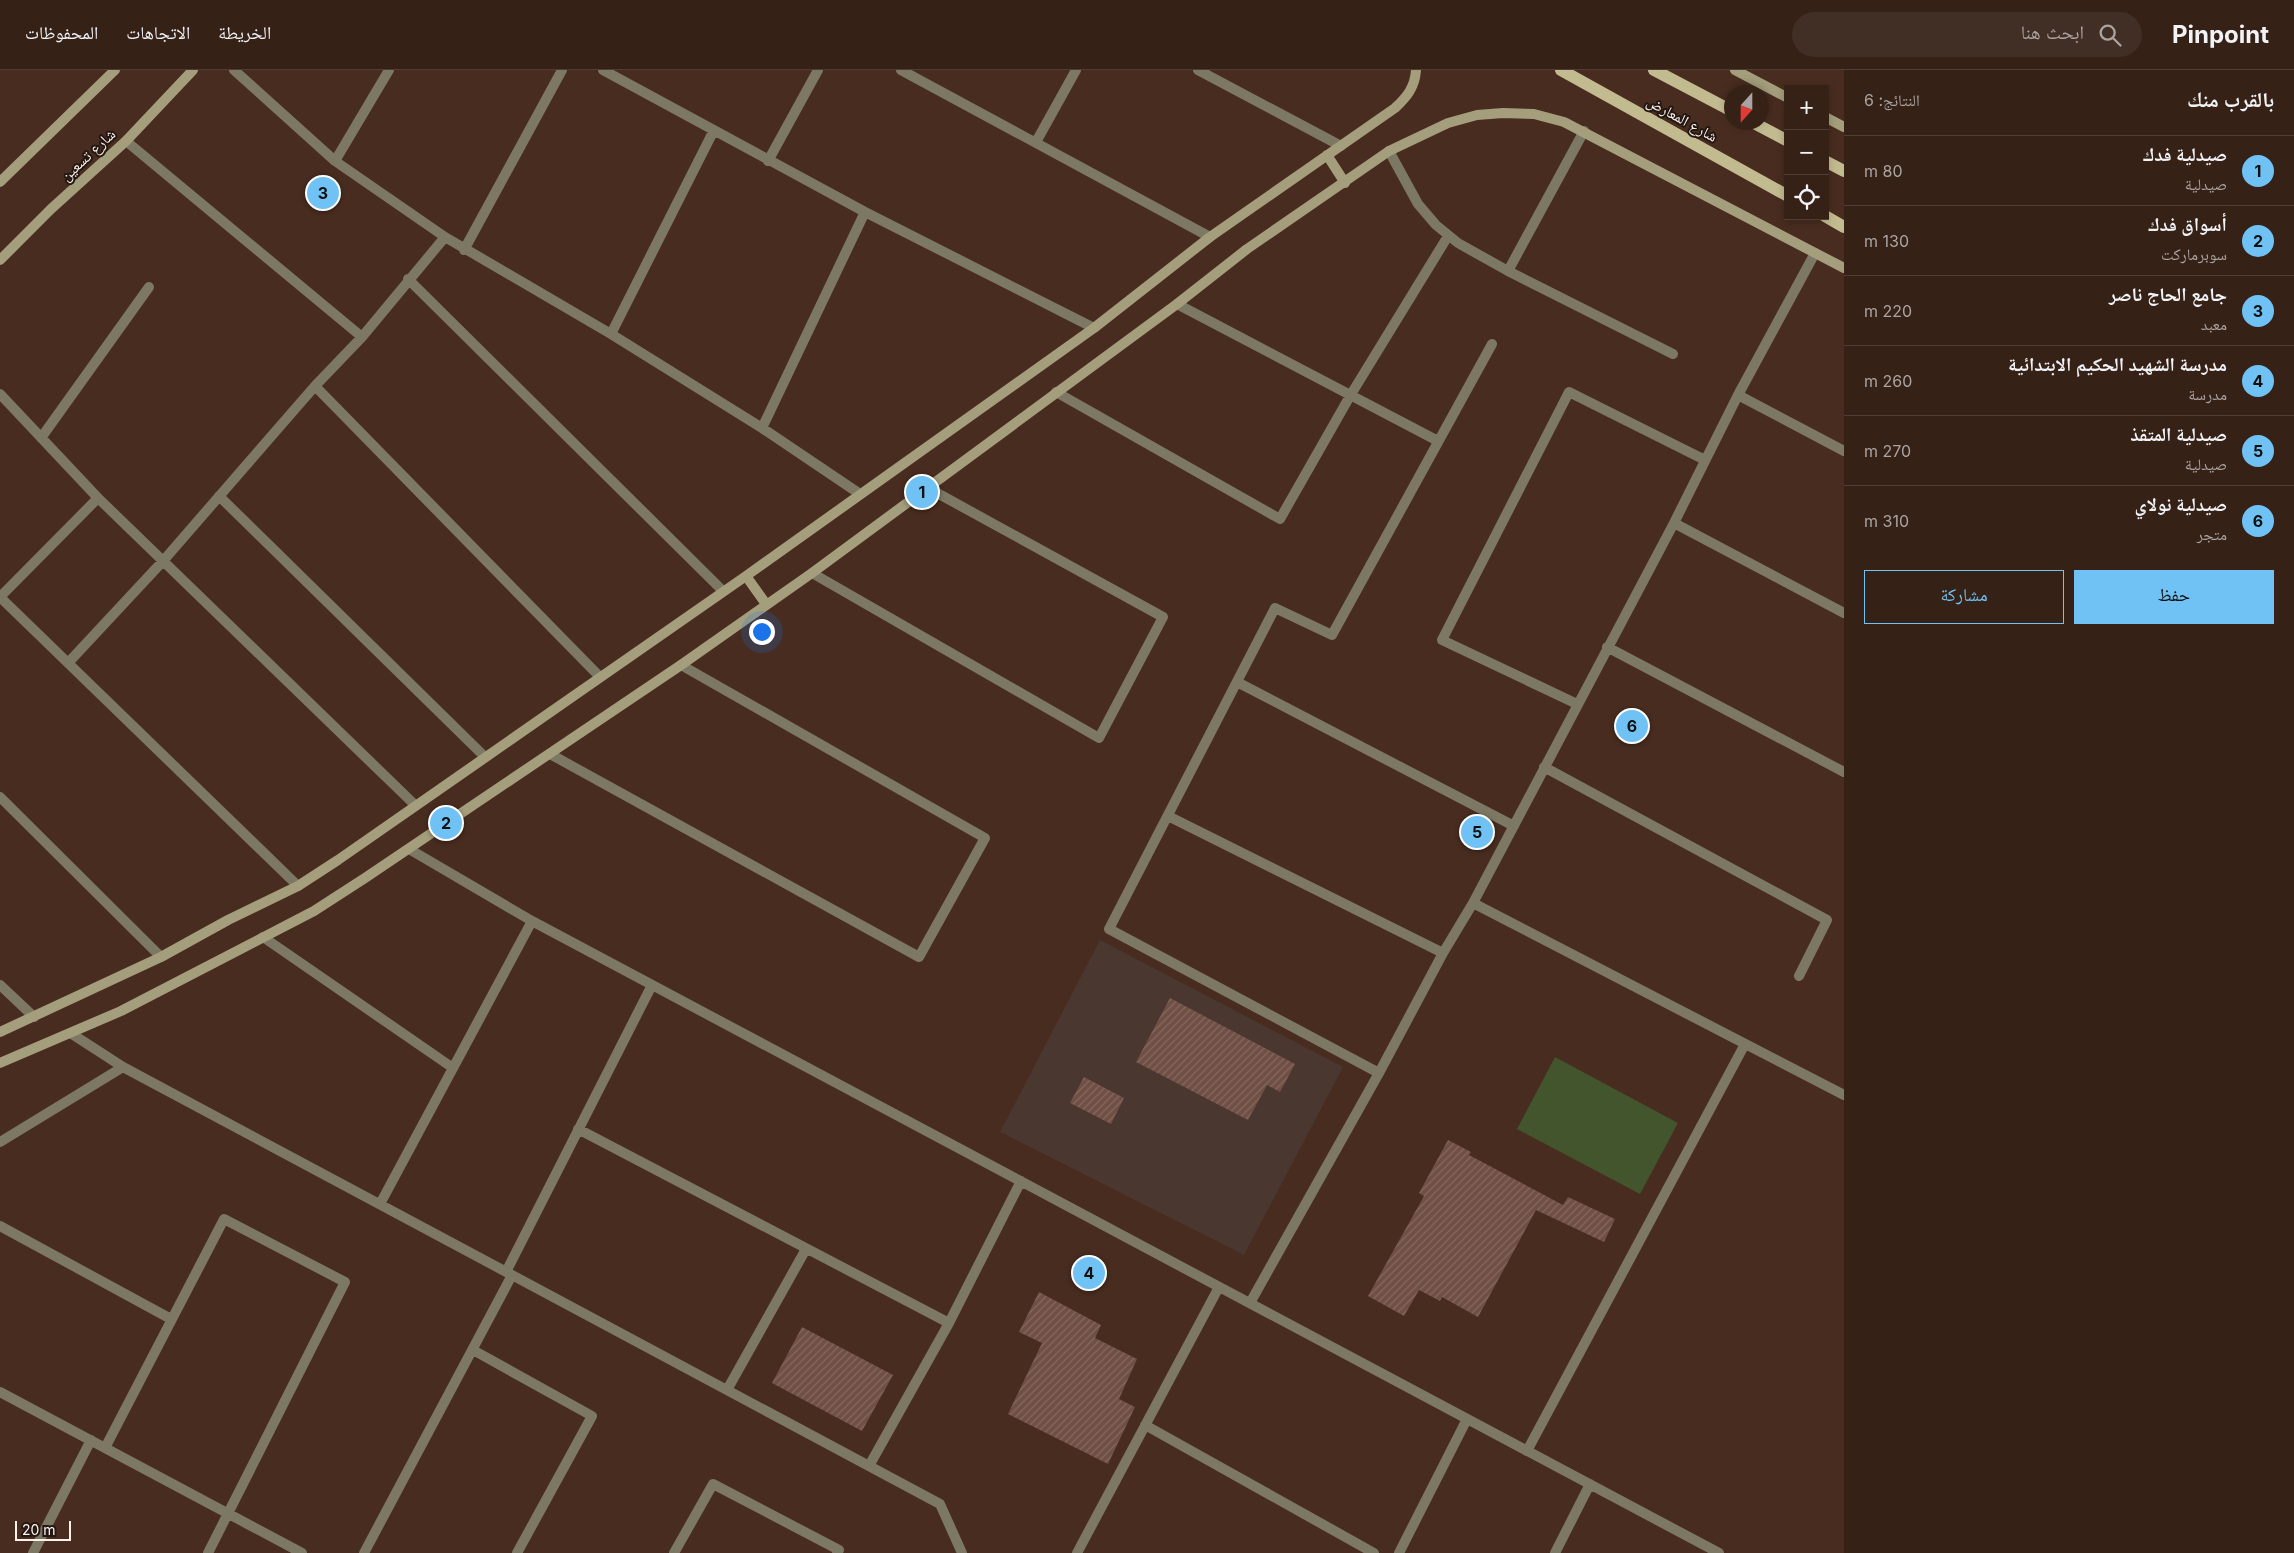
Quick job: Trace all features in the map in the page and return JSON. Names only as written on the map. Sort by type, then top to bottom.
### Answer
[{"type":"main road","points":[[0,182],[114,70]]},
{"type":"main road","name":"شارع تسعين","points":[[0,260],[51,209],[126,141],[193,70]]},
{"type":"main road","points":[[0,1032],[161,957],[228,920],[298,886],[746,576],[1094,328],[1210,237],[1404,100],[1415,80],[1416,70]]},
{"type":"main road","name":"شارع المعارض","points":[[1561,70],[1784,194]]},
{"type":"main road","name":"شارع المعارض","points":[[1654,70],[1724,107]]},
{"type":"main road","points":[[1735,70],[1784,96]]},
{"type":"main road","points":[[0,1063],[120,1012],[314,911],[550,754],[812,573],[1177,304],[1247,249],[1389,152],[1448,123],[1477,115],[1503,113],[1534,114],[1564,122],[1844,268]]},
{"type":"main road","points":[[1829,119],[1844,127]]},
{"type":"main road","points":[[1767,130],[1784,139]]},
{"type":"main road","points":[[1327,155],[1345,183]]},
{"type":"main road","points":[[1829,163],[1844,171]]},
{"type":"main road","points":[[1829,218],[1844,227]]},
{"type":"main road","points":[[746,576],[766,604]]},
{"type":"street","points":[[234,70],[335,162],[464,250],[611,334],[762,428],[860,494]]},
{"type":"street","points":[[335,162],[388,70]]},
{"type":"street","points":[[464,250],[562,70]]},
{"type":"street","points":[[603,70],[713,132],[865,212],[1094,328]]},
{"type":"street","points":[[768,161],[818,70]]},
{"type":"street","points":[[901,70],[1210,237]]},
{"type":"street","points":[[1036,142],[1076,70]]},
{"type":"street","points":[[1198,70],[1341,146]]},
{"type":"street","points":[[1508,271],[1584,131]]},
{"type":"street","points":[[611,334],[713,132]]},
{"type":"street","points":[[126,141],[362,337]]},
{"type":"street","points":[[1389,152],[1418,204],[1448,236],[1508,271],[1674,354]]},
{"type":"street","points":[[762,428],[865,212]]},
{"type":"street","points":[[1056,392],[1280,519],[1350,396],[1448,236]]},
{"type":"street","points":[[68,663],[163,561],[316,386],[362,337],[408,279],[445,237]]},
{"type":"street","points":[[1250,1304],[1379,1073],[1443,953],[1473,903],[1674,523],[1738,395],[1815,253]]},
{"type":"street","points":[[408,279],[723,591]]},
{"type":"street","points":[[41,438],[149,287]]},
{"type":"street","points":[[1177,304],[1438,441]]},
{"type":"street","points":[[1379,1073],[1109,929],[1275,608],[1332,635],[1492,344]]},
{"type":"street","points":[[316,386],[600,677]]},
{"type":"street","points":[[1577,704],[1442,640],[1569,392],[1705,460]]},
{"type":"street","points":[[0,394],[98,498],[415,805]]},
{"type":"street","points":[[1738,395],[1844,451]]},
{"type":"street","points":[[812,573],[1099,738],[1163,617],[928,488]]},
{"type":"street","points":[[219,496],[484,756]]},
{"type":"street","points":[[98,498],[0,597],[298,886]]},
{"type":"street","points":[[1674,523],[1844,613]]},
{"type":"street","points":[[1607,647],[1844,772]]},
{"type":"street","points":[[550,754],[919,957],[985,838],[681,665]]},
{"type":"street","points":[[1237,682],[1514,826]]},
{"type":"street","points":[[1544,767],[1827,920],[1799,976]]},
{"type":"street","points":[[0,797],[161,957]]},
{"type":"street","points":[[1168,816],[1443,953]]},
{"type":"street","points":[[409,849],[532,920],[652,985],[1527,1450],[1713,1552]]},
{"type":"street","points":[[1473,903],[1844,1096]]},
{"type":"street","points":[[380,1204],[532,920]]},
{"type":"street","points":[[263,936],[453,1068]]},
{"type":"street","points":[[0,985],[34,1017]]},
{"type":"street","points":[[364,1553],[473,1350],[578,1129],[652,985]]},
{"type":"street","points":[[72,1034],[123,1067],[940,1504],[962,1553]]},
{"type":"street","points":[[1527,1450],[1745,1044]]},
{"type":"street","points":[[0,1142],[123,1067]]},
{"type":"street","points":[[578,1129],[949,1323]]},
{"type":"street","points":[[869,1466],[949,1323],[1021,1181]]},
{"type":"street","points":[[105,1448],[224,1219],[346,1282],[208,1553]]},
{"type":"street","points":[[0,1226],[171,1319]]},
{"type":"street","points":[[727,1390],[806,1249]]},
{"type":"street","points":[[1077,1553],[1219,1287]]},
{"type":"street","points":[[473,1350],[592,1416],[518,1553]]},
{"type":"street","points":[[0,1392],[302,1553]]},
{"type":"street","points":[[1399,1553],[1467,1419]]},
{"type":"street","points":[[1145,1425],[1374,1553]]},
{"type":"street","points":[[33,1553],[91,1440]]},
{"type":"street","points":[[674,1553],[713,1484],[839,1550],[837,1553]]},
{"type":"street","points":[[1555,1553],[1590,1484]]},
{"type":"shaded area","points":[[1100,940],[1343,1067],[1244,1255],[1000,1132]]},
{"type":"green space","points":[[1555,1057],[1678,1123],[1640,1194],[1517,1129]]},
{"type":"building","points":[[1170,998],[1295,1064],[1280,1092],[1267,1085],[1248,1120],[1136,1062]]},
{"type":"building","points":[[1084,1077],[1124,1098],[1111,1124],[1070,1103]]},
{"type":"building","points":[[1448,1140],[1471,1152],[1469,1155],[1563,1205],[1568,1197],[1615,1219],[1604,1242],[1536,1210],[1478,1317],[1442,1297],[1440,1301],[1419,1290],[1404,1316],[1368,1296],[1424,1196],[1419,1193]]},
{"type":"building","points":[[1039,1292],[1101,1325],[1095,1338],[1137,1359],[1119,1399],[1135,1407],[1108,1464],[1008,1414],[1042,1343],[1019,1332]]},
{"type":"building","points":[[802,1327],[893,1375],[862,1431],[772,1383]]},
{"type":"place","name":"جامع الحاج ناصر","points":[[323,193]]},
{"type":"place","name":"صيدلية فدك","points":[[922,492]]},
{"type":"place","name":"صيدلية نولاي","points":[[1632,726]]},
{"type":"place","name":"أسواق فدك","points":[[446,823]]},
{"type":"place","name":"صيدلية المتقذ","points":[[1477,832]]},
{"type":"place","name":"مدرسة الشهيد الحكيم الابتدائية","points":[[1089,1273]]}]
